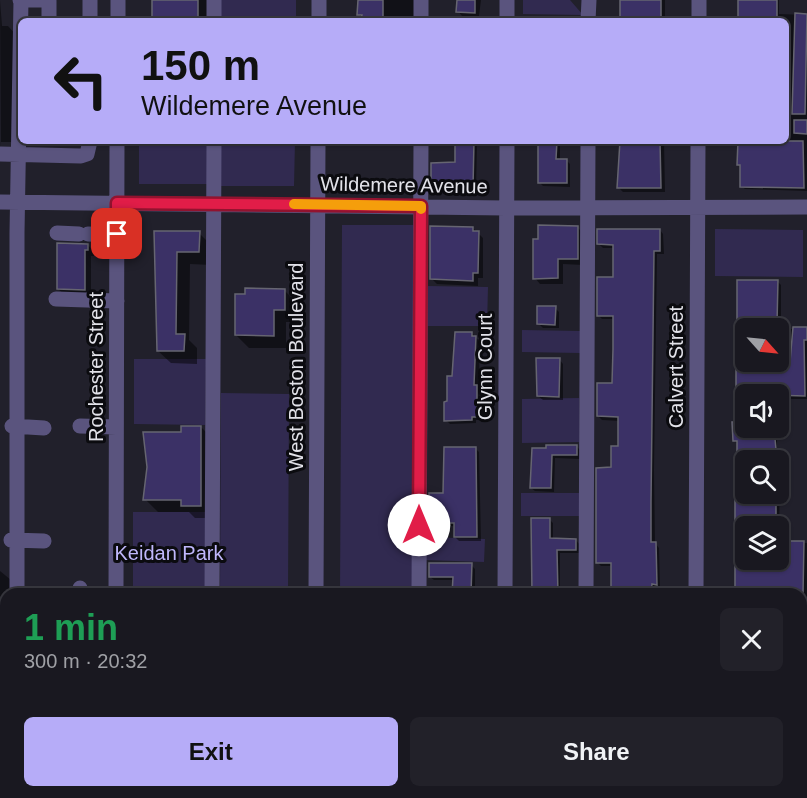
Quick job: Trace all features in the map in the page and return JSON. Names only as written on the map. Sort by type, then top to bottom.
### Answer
[{"type":"street","points":[[21,18],[21,0],[49,0],[49,18]]},
{"type":"street","points":[[90,0],[90,18]]},
{"type":"street","points":[[118,0],[118,18]]},
{"type":"street","points":[[214,0],[214,18]]},
{"type":"street","points":[[319,0],[319,18]]},
{"type":"street","points":[[421,0],[421,18]]},
{"type":"street","points":[[507,0],[507,18]]},
{"type":"street","points":[[588,18],[589,0]]},
{"type":"street","points":[[699,0],[699,18]]},
{"type":"street","points":[[17,588],[14,540],[15,426],[21,298],[21,233],[18,204],[19,144]]},
{"type":"street","points":[[0,154],[19,154],[47,148],[81,156],[87,154],[89,144]]},
{"type":"street","name":"Rochester Street","points":[[116,588],[117,144]]},
{"type":"street","points":[[212,588],[214,144]]},
{"type":"street","name":"West Boston Boulevard","points":[[316,588],[318,144]]},
{"type":"street","points":[[419,588],[421,144]]},
{"type":"street","name":"Glynn Court","points":[[505,588],[507,144]]},
{"type":"street","points":[[586,588],[588,144]]},
{"type":"street","name":"Calvert Street","points":[[696,588],[698,144]]},
{"type":"street","name":"Wildemere Avenue","points":[[0,202],[506,208],[807,207]]},
{"type":"street","points":[[57,233],[117,234]]},
{"type":"street","points":[[56,299],[117,301]]},
{"type":"street","points":[[15,426],[44,428]]},
{"type":"street","points":[[80,426],[117,427]]},
{"type":"street","points":[[14,540],[44,541]]},
{"type":"green space","points":[[221,0],[296,0],[296,18],[221,18]]},
{"type":"green space","points":[[523,0],[570,0],[583,15],[523,14]]},
{"type":"green space","points":[[139,144],[210,144],[209,184],[139,184]]},
{"type":"green space","points":[[220,144],[295,144],[294,186],[219,186]]},
{"type":"green space","points":[[342,225],[417,225],[415,588],[340,588]]},
{"type":"green space","points":[[715,229],[803,230],[803,277],[715,276]]},
{"type":"green space","points":[[427,286],[488,287],[487,326],[427,326]]},
{"type":"green space","points":[[522,330],[580,331],[580,353],[522,352]]},
{"type":"green space","points":[[134,359],[206,359],[205,425],[134,424]]},
{"type":"green space","points":[[221,393],[289,394],[288,588],[220,588]]},
{"type":"green space","points":[[579,398],[579,442],[522,443],[522,399]]},
{"type":"green space","points":[[521,493],[580,493],[580,516],[521,516]]},
{"type":"green space","name":"Keidan Park","points":[[133,512],[206,512],[206,588],[133,588]]},
{"type":"green space","points":[[426,537],[485,539],[484,562],[425,560]]},
{"type":"building","points":[[152,0],[198,0],[198,18],[152,18]]},
{"type":"building","points":[[358,0],[383,0],[383,18],[362,18],[362,15],[357,15]]},
{"type":"building","points":[[457,0],[475,0],[475,13],[456,12]]},
{"type":"building","points":[[620,0],[661,0],[661,18],[620,18]]},
{"type":"building","points":[[738,0],[777,0],[777,18],[738,18]]},
{"type":"building","points":[[795,13],[807,14],[805,114],[792,114]]},
{"type":"building","points":[[794,120],[807,120],[807,134],[794,133]]},
{"type":"building","points":[[789,141],[803,141],[804,188],[740,187],[740,165],[737,165],[738,144],[789,144]]},
{"type":"building","points":[[455,144],[474,144],[473,188],[431,188],[431,163],[455,162]]},
{"type":"building","points":[[538,144],[557,144],[556,159],[567,159],[567,183],[538,183]]},
{"type":"building","points":[[620,144],[660,144],[661,188],[617,188]]},
{"type":"building","points":[[538,225],[578,226],[578,259],[558,259],[558,278],[533,279],[533,239],[538,239]]},
{"type":"building","points":[[430,226],[473,227],[473,231],[479,231],[478,273],[473,273],[473,281],[430,279]]},
{"type":"building","points":[[597,229],[660,229],[660,251],[654,251],[651,542],[656,542],[657,585],[652,584],[652,588],[611,588],[611,563],[596,563],[596,468],[611,467],[611,446],[618,446],[618,417],[597,416],[597,383],[612,383],[613,316],[597,316],[597,277],[613,277],[613,245],[597,244]]},
{"type":"building","points":[[154,231],[200,231],[199,252],[177,252],[176,334],[185,334],[184,351],[157,351]]},
{"type":"building","points":[[57,243],[88,244],[88,250],[85,250],[85,290],[57,289]]},
{"type":"building","points":[[737,280],[778,280],[777,318],[737,318]]},
{"type":"building","points":[[245,288],[285,289],[285,310],[274,310],[274,336],[235,335],[235,294],[245,294]]},
{"type":"building","points":[[537,306],[556,306],[555,325],[537,324]]},
{"type":"building","points":[[793,327],[807,327],[807,340],[804,340],[805,396],[789,396],[789,384],[736,384],[736,372],[789,372]]},
{"type":"building","points":[[455,332],[472,332],[472,336],[476,336],[474,385],[477,385],[477,417],[472,417],[472,420],[444,421],[447,376],[452,376]]},
{"type":"building","points":[[536,358],[560,358],[559,397],[537,396]]},
{"type":"building","points":[[732,422],[735,422],[735,438],[775,438],[776,450],[737,450],[737,441],[733,441]]},
{"type":"building","points":[[181,426],[201,426],[201,506],[181,506],[181,500],[143,500],[147,467],[143,432],[181,432]]},
{"type":"building","points":[[546,445],[577,445],[577,455],[552,455],[551,488],[530,488],[532,448],[546,448]]},
{"type":"building","points":[[444,447],[476,447],[477,537],[454,537],[454,523],[429,523],[429,493],[443,493]]},
{"type":"building","points":[[735,504],[776,504],[776,516],[735,516]]},
{"type":"building","points":[[531,518],[550,518],[550,538],[576,539],[576,550],[557,550],[558,588],[532,588]]},
{"type":"building","points":[[790,541],[804,541],[803,588],[735,588],[735,570],[789,570]]},
{"type":"building","points":[[429,563],[472,563],[471,588],[452,588],[453,577],[429,577]]},
{"type":"slow traffic","points":[[294,204],[421,206],[421,209]]},
{"type":"route","points":[[117,234],[117,203],[421,206],[419,525]]}]
